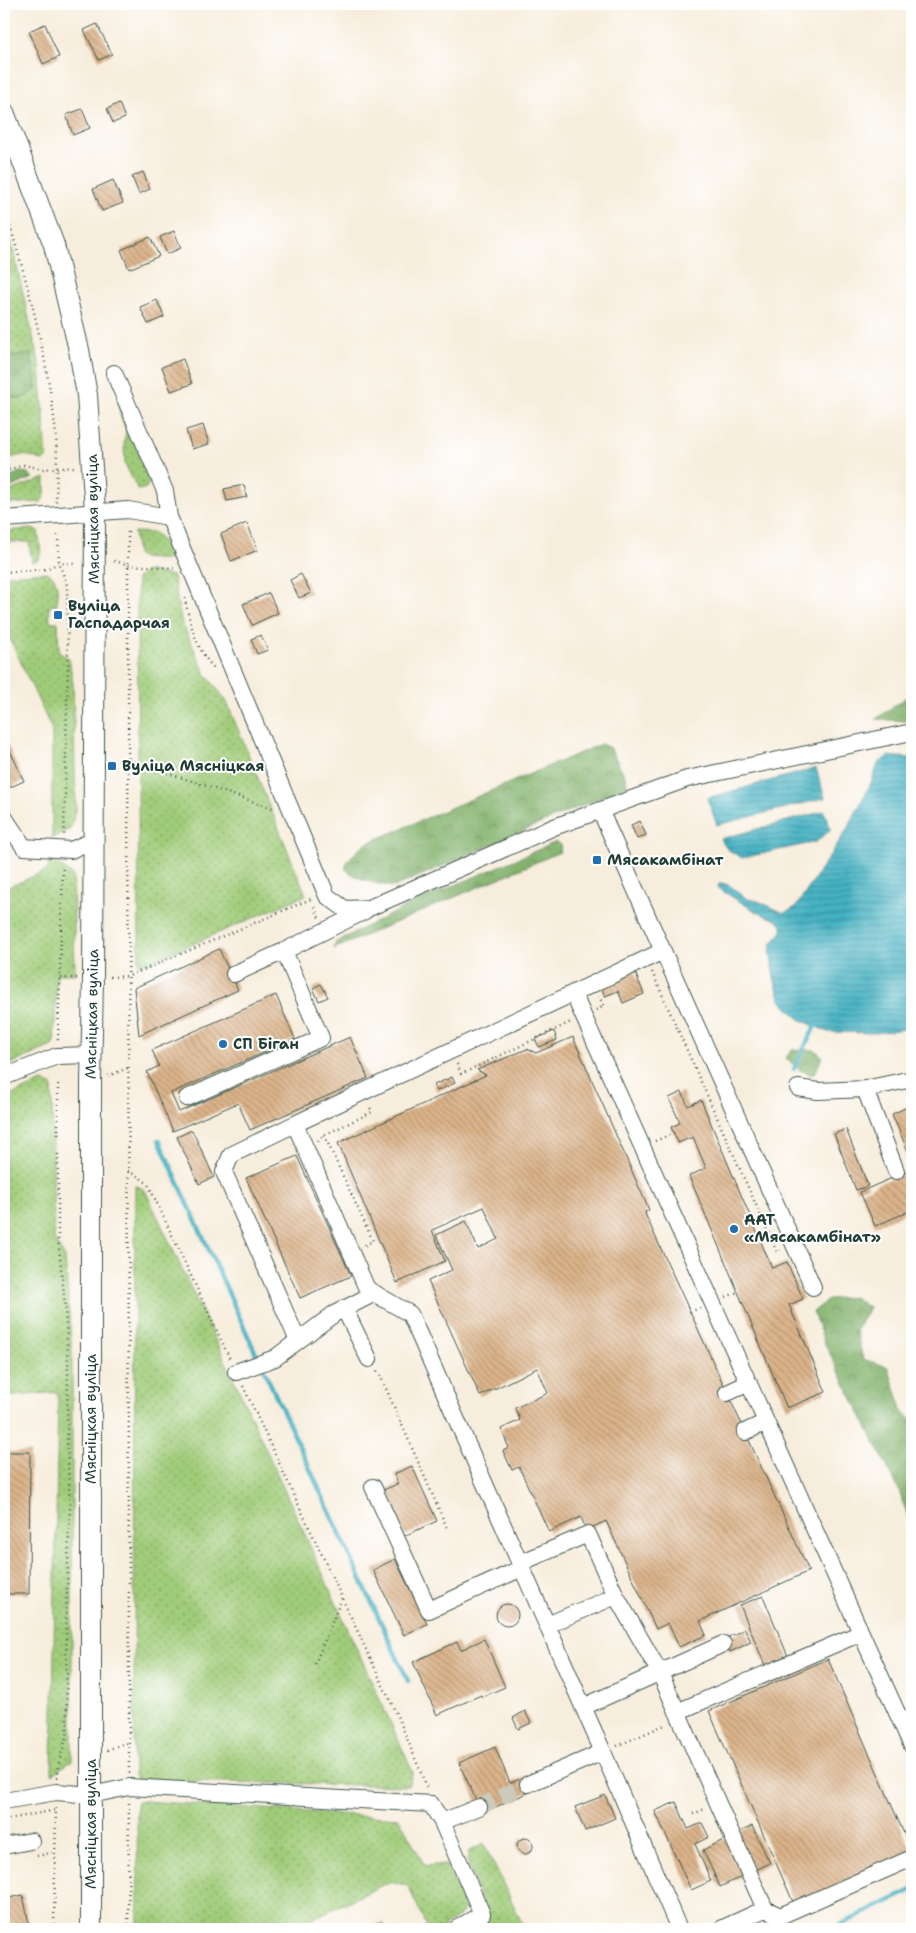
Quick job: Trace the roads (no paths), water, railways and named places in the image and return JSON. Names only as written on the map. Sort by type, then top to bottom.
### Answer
[{"type":"main road","name":"Мясніцкая вуліца","points":[[4,112],[10,144],[54,245],[79,350],[87,395],[95,512],[91,1055],[91,1929]]},
{"type":"street","points":[[114,374],[165,491],[169,517],[328,896],[345,908],[369,908]]},
{"type":"street","points":[[4,519],[128,510],[169,517]]},
{"type":"street","points":[[234,974],[369,908],[554,827],[600,810],[687,780],[912,732]]},
{"type":"street","points":[[600,810],[813,1287]]},
{"type":"street","points":[[4,818],[24,847],[71,850],[94,840]]},
{"type":"street","points":[[187,1098],[321,1038],[284,951]]},
{"type":"street","points":[[298,1341],[224,1172],[231,1155],[663,951]]},
{"type":"street","points":[[573,993],[912,1746]]},
{"type":"street","points":[[4,1077],[57,1056],[91,1055]]},
{"type":"street","points":[[798,1088],[818,1091],[865,1089],[912,1079]]},
{"type":"street","points":[[865,1089],[896,1171]]},
{"type":"street","points":[[295,1124],[367,1289],[410,1314],[679,1929]]},
{"type":"street","points":[[236,1372],[275,1358],[334,1314],[375,1293]]},
{"type":"street","points":[[344,1308],[369,1359]]},
{"type":"street","points":[[727,1393],[749,1383]]},
{"type":"street","points":[[745,1432],[766,1422]]},
{"type":"street","points":[[373,1487],[429,1610],[588,1534],[616,1596],[660,1673],[765,1909],[780,1916],[912,1858]]},
{"type":"street","points":[[547,1625],[616,1596]]},
{"type":"street","points":[[679,1715],[861,1633]]},
{"type":"street","points":[[583,1707],[723,1644]]},
{"type":"street","points":[[528,1784],[603,1752]]},
{"type":"street","points":[[4,1801],[56,1792],[91,1795],[129,1788],[430,1804],[442,1822],[482,1914],[456,1929]]},
{"type":"street","points":[[442,1822],[479,1807]]},
{"type":"street","points":[[4,1846],[30,1841]]},
{"type":"street","points":[[721,1929],[765,1909]]},
{"type":"water","points":[[888,756],[912,758],[912,1028],[875,1033],[828,1032],[799,1019],[781,1001],[774,978],[770,951],[772,943],[782,931],[782,925],[719,889],[718,885],[721,883],[729,885],[748,899],[758,901],[784,913],[796,907],[846,831],[870,785],[878,764]]},
{"type":"water","points":[[816,768],[825,798],[717,825],[707,798]]},
{"type":"water","points":[[824,811],[831,829],[816,842],[742,858],[727,849],[720,839]]},
{"type":"waterway","points":[[794,1069],[815,1026]]},
{"type":"waterway","points":[[159,1140],[258,1358]]},
{"type":"waterway","points":[[264,1370],[408,1681]]},
{"type":"waterway","points":[[832,1929],[912,1890]]},
{"type":"tunnel","points":[[479,1807],[528,1784]]},
{"type":"place","name":"Вуліца Гаспадарчая","points":[[58,615]]},
{"type":"place","name":"Вуліца Мясніцкая","points":[[112,766]]},
{"type":"place","name":"Мясакамбінат","points":[[597,860]]},
{"type":"place","name":"СП Біган","points":[[223,1044]]},
{"type":"place","name":"ААТ «Мясакамбінат»","points":[[734,1229]]}]
